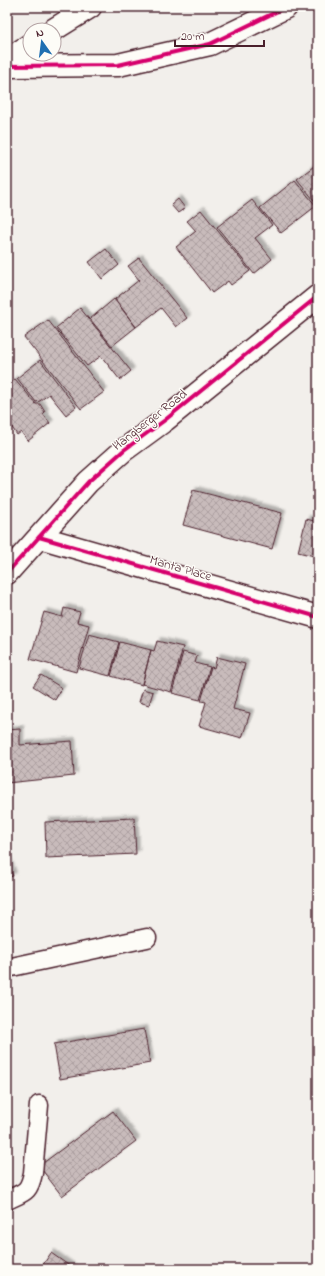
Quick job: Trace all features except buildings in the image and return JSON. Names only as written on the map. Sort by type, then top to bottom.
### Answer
[{"type":"street","points":[[62,25],[90,7]]},
{"type":"street","points":[[7,66],[118,65],[210,44],[286,7]]},
{"type":"street","points":[[7,60],[22,50]]},
{"type":"street","name":"Hangberger Road","points":[[7,572],[88,482],[124,450],[165,420],[318,296]]},
{"type":"street","name":"Manta Place","points":[[39,537],[318,617]]},
{"type":"lane","points":[[7,968],[148,938]]},
{"type":"lane","points":[[7,1200],[25,1192],[31,1184],[39,1105]]},
{"type":"cycle path","points":[[7,66],[118,65],[210,44],[286,7]]},
{"type":"cycle path","points":[[7,573],[88,482],[124,450],[165,420],[318,296]]},
{"type":"cycle path","points":[[39,537],[318,617]]}]
